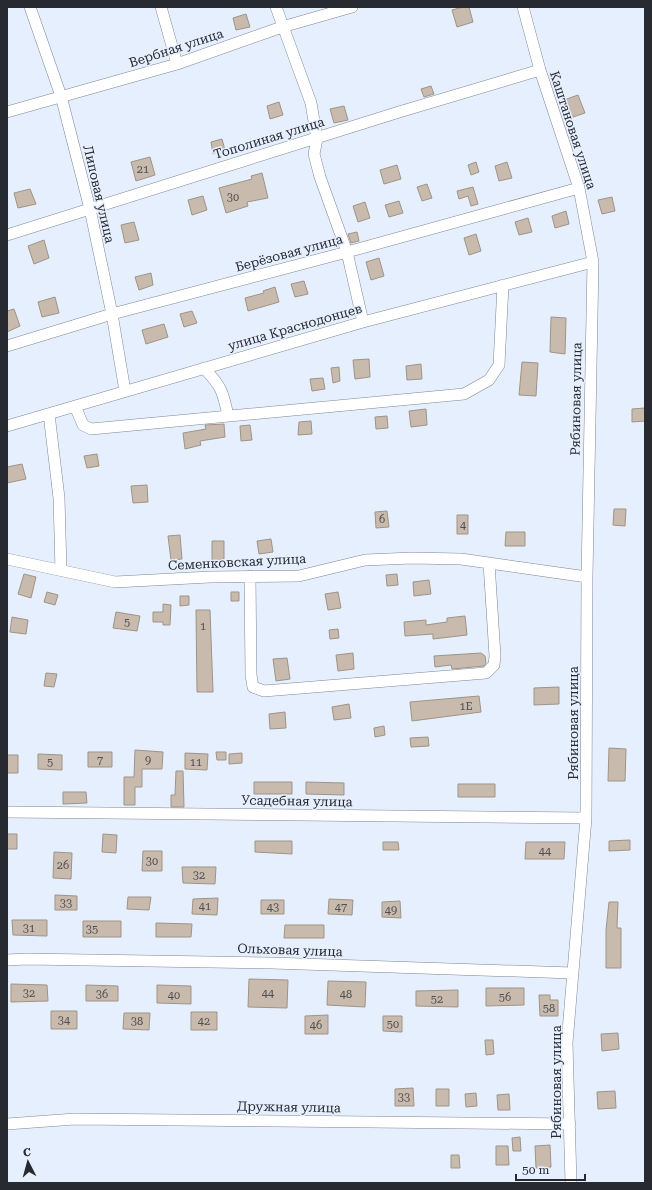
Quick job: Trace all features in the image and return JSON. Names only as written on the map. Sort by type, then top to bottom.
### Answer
[{"type":"street","name":"Липовая улица","points":[[30,7],[61,96],[90,209],[112,314],[125,391]]},
{"type":"street","points":[[161,7],[177,64]]},
{"type":"street","points":[[276,7],[282,27],[311,103],[317,139],[314,154],[320,177],[347,252],[363,322]]},
{"type":"street","name":"Вербная улица","points":[[7,112],[177,64],[282,27],[352,7]]},
{"type":"street","name":"Каштановая улица","points":[[523,7],[540,70],[579,188],[593,262]]},
{"type":"street","name":"Тополиная улица","points":[[7,235],[317,139],[399,112],[540,70]]},
{"type":"street","name":"Берёзовая улица","points":[[7,346],[112,314],[347,252],[579,188]]},
{"type":"street","name":"улица Краснодонцев","points":[[7,426],[363,322],[593,262]]},
{"type":"street","name":"Рябиновая улица","points":[[571,1183],[567,1042],[586,818],[587,577],[593,262]]},
{"type":"street","points":[[75,406],[83,425],[91,429],[464,394],[489,380],[499,365],[503,285]]},
{"type":"street","points":[[204,368],[219,384],[224,396],[228,416]]},
{"type":"street","points":[[49,414],[59,498],[61,570]]},
{"type":"street","name":"Семенковская улица","points":[[7,559],[116,582],[250,576],[299,576],[364,560],[412,558],[454,559],[587,577]]},
{"type":"street","points":[[250,576],[251,675],[253,687],[264,691],[486,673],[494,665],[495,656],[489,563]]},
{"type":"street","name":"Усадебная улица","points":[[7,812],[586,818]]},
{"type":"street","name":"Ольховая улица","points":[[7,960],[27,959],[264,963],[572,972]]},
{"type":"street","name":"Дружная улица","points":[[7,1124],[75,1119],[570,1124]]},
{"type":"building","points":[[469,7],[473,22],[457,27],[452,10]]},
{"type":"building","points":[[246,14],[250,27],[236,30],[233,18]]},
{"type":"building","points":[[431,86],[434,94],[424,97],[421,89]]},
{"type":"building","points":[[578,95],[585,113],[570,118],[564,100]]},
{"type":"building","points":[[279,102],[283,115],[270,119],[267,106]]},
{"type":"building","points":[[344,106],[348,120],[334,123],[330,109]]},
{"type":"building","points":[[222,139],[225,150],[213,154],[211,142]]},
{"type":"building","points":[[150,157],[155,175],[136,181],[131,162]]},
{"type":"building","points":[[476,162],[479,172],[471,175],[468,165]]},
{"type":"building","points":[[507,162],[512,178],[499,181],[495,166]]},
{"type":"building","points":[[397,165],[401,179],[384,184],[380,170]]},
{"type":"building","points":[[262,173],[268,198],[247,202],[248,206],[226,213],[219,188],[252,179],[251,176]]},
{"type":"building","points":[[427,184],[432,198],[422,201],[417,187]]},
{"type":"building","points":[[473,187],[478,204],[471,206],[468,196],[459,199],[457,191]]},
{"type":"building","points":[[30,189],[36,204],[18,208],[14,193]]},
{"type":"building","points":[[203,196],[207,210],[192,215],[188,200]]},
{"type":"building","points":[[612,197],[615,211],[602,214],[598,200]]},
{"type":"building","points":[[399,201],[403,213],[389,217],[385,205]]},
{"type":"building","points":[[365,202],[370,218],[358,222],[353,206]]},
{"type":"building","points":[[566,211],[569,224],[555,228],[552,216]]},
{"type":"building","points":[[528,218],[532,232],[519,235],[515,222]]},
{"type":"building","points":[[134,222],[139,240],[125,243],[121,225]]},
{"type":"building","points":[[357,232],[359,241],[351,243],[348,234]]},
{"type":"building","points":[[476,234],[481,251],[469,255],[464,238]]},
{"type":"building","points":[[44,240],[49,258],[34,264],[28,246]]},
{"type":"building","points":[[379,258],[384,276],[371,280],[366,262]]},
{"type":"building","points":[[151,273],[153,285],[139,290],[135,277]]},
{"type":"building","points":[[304,281],[308,294],[295,297],[291,284]]},
{"type":"building","points":[[275,287],[279,302],[248,311],[245,298],[264,293],[263,291]]},
{"type":"building","points":[[55,297],[59,313],[42,317],[38,302]]},
{"type":"building","points":[[14,309],[20,326],[7,332],[7,311]]},
{"type":"building","points":[[192,311],[197,323],[184,327],[180,314]]},
{"type":"building","points":[[551,317],[566,318],[565,354],[550,352]]},
{"type":"building","points":[[164,324],[168,337],[146,344],[142,330]]},
{"type":"building","points":[[369,359],[370,377],[355,379],[353,360]]},
{"type":"building","points":[[522,362],[538,363],[536,396],[519,395]]},
{"type":"building","points":[[421,364],[422,379],[407,380],[406,366]]},
{"type":"building","points":[[339,367],[340,381],[333,383],[331,368]]},
{"type":"building","points":[[323,378],[325,389],[312,391],[310,379]]},
{"type":"building","points":[[645,408],[645,421],[632,422],[632,409]]},
{"type":"building","points":[[426,409],[427,425],[411,427],[409,411]]},
{"type":"building","points":[[387,416],[388,428],[376,429],[375,417]]},
{"type":"building","points":[[311,421],[312,434],[298,435],[299,422]]},
{"type":"building","points":[[224,424],[225,437],[200,441],[201,445],[185,449],[183,433],[206,429],[205,425]]},
{"type":"building","points":[[250,425],[252,440],[241,441],[240,426]]},
{"type":"building","points":[[97,454],[99,466],[87,468],[84,456]]},
{"type":"building","points":[[22,464],[26,479],[7,483],[7,467]]},
{"type":"building","points":[[147,485],[148,502],[133,503],[131,486]]},
{"type":"building","points":[[614,509],[626,509],[625,526],[613,525]]},
{"type":"building","points":[[387,511],[389,527],[376,528],[375,512]]},
{"type":"building","points":[[457,515],[468,515],[468,534],[457,534]]},
{"type":"building","points":[[506,532],[525,532],[525,546],[505,546]]},
{"type":"building","points":[[180,535],[182,559],[171,560],[168,536]]},
{"type":"building","points":[[271,539],[273,552],[259,554],[257,541]]},
{"type":"building","points":[[212,541],[224,541],[224,559],[212,561]]},
{"type":"building","points":[[24,574],[36,577],[31,598],[18,594]]},
{"type":"building","points":[[397,574],[398,585],[387,586],[386,575]]},
{"type":"building","points":[[429,580],[431,594],[414,596],[413,582]]},
{"type":"building","points":[[47,592],[58,595],[55,605],[44,602]]},
{"type":"building","points":[[231,592],[239,592],[239,601],[231,601]]},
{"type":"building","points":[[338,592],[341,608],[328,610],[325,594]]},
{"type":"building","points":[[180,596],[189,596],[189,605],[180,606]]},
{"type":"building","points":[[163,604],[171,605],[170,625],[163,625],[163,622],[153,622],[153,612],[163,612]]},
{"type":"building","points":[[196,610],[210,610],[213,692],[197,692]]},
{"type":"building","points":[[116,612],[140,616],[137,631],[113,628]]},
{"type":"building","points":[[465,616],[467,635],[433,639],[433,634],[405,636],[404,622],[426,620],[426,625],[447,622],[447,618]]},
{"type":"building","points":[[12,617],[28,620],[26,634],[10,632]]},
{"type":"building","points":[[338,629],[339,638],[330,639],[329,630]]},
{"type":"building","points":[[353,653],[354,669],[338,671],[336,655]]},
{"type":"building","points":[[481,653],[485,656],[486,663],[484,666],[452,669],[451,665],[435,667],[434,656]]},
{"type":"building","points":[[287,658],[290,679],[276,681],[273,659]]},
{"type":"building","points":[[46,673],[57,674],[54,687],[44,686]]},
{"type":"building","points":[[559,687],[559,704],[534,705],[534,688]]},
{"type":"building","points":[[479,696],[481,712],[412,721],[410,702]]},
{"type":"building","points":[[349,704],[351,718],[334,720],[332,707]]},
{"type":"building","points":[[285,712],[286,728],[270,729],[269,714]]},
{"type":"building","points":[[384,726],[385,735],[375,737],[374,728]]},
{"type":"building","points":[[428,737],[429,746],[411,747],[410,738]]},
{"type":"building","points":[[609,748],[626,749],[625,781],[608,781]]},
{"type":"building","points":[[135,750],[163,752],[162,769],[142,769],[142,787],[135,787],[135,805],[124,805],[124,777],[134,777]]},
{"type":"building","points":[[88,752],[112,752],[112,767],[88,767]]},
{"type":"building","points":[[216,752],[226,752],[226,760],[217,760]]},
{"type":"building","points":[[185,753],[208,754],[207,770],[185,769]]},
{"type":"building","points":[[242,753],[242,763],[229,764],[229,754]]},
{"type":"building","points":[[38,754],[62,755],[62,770],[38,769]]},
{"type":"building","points":[[7,755],[18,755],[18,773],[7,773]]},
{"type":"building","points":[[176,771],[183,771],[184,807],[171,807],[171,795],[175,795]]},
{"type":"building","points":[[254,782],[292,782],[292,794],[254,794]]},
{"type":"building","points":[[306,782],[344,783],[344,795],[306,794]]},
{"type":"building","points":[[458,784],[495,784],[495,797],[458,797]]},
{"type":"building","points":[[63,792],[86,792],[87,803],[63,804]]},
{"type":"building","points":[[7,834],[17,834],[17,849],[7,849]]},
{"type":"building","points":[[103,834],[117,835],[116,853],[102,852]]},
{"type":"building","points":[[630,840],[630,850],[609,851],[609,841]]},
{"type":"building","points":[[255,841],[292,841],[292,854],[255,852]]},
{"type":"building","points":[[383,842],[398,842],[399,850],[383,850]]},
{"type":"building","points":[[526,842],[565,842],[564,859],[525,859]]},
{"type":"building","points":[[143,851],[162,851],[162,871],[142,871]]},
{"type":"building","points":[[54,852],[72,853],[71,879],[53,878]]},
{"type":"building","points":[[182,867],[216,867],[215,884],[183,883]]},
{"type":"building","points":[[55,895],[77,896],[77,910],[55,910]]},
{"type":"building","points":[[128,897],[151,897],[149,910],[127,909]]},
{"type":"building","points":[[218,898],[217,915],[192,914],[193,899]]},
{"type":"building","points":[[329,899],[353,900],[352,915],[328,914]]},
{"type":"building","points":[[261,900],[284,900],[284,914],[261,914]]},
{"type":"building","points":[[400,901],[401,918],[382,917],[382,902]]},
{"type":"building","points":[[609,902],[618,902],[617,928],[621,928],[621,968],[606,968],[606,930]]},
{"type":"building","points":[[12,920],[47,920],[47,936],[13,935]]},
{"type":"building","points":[[83,921],[121,921],[121,937],[83,937]]},
{"type":"building","points":[[156,923],[192,924],[191,937],[156,937]]},
{"type":"building","points":[[285,925],[324,925],[324,938],[284,938]]},
{"type":"building","points":[[249,979],[288,980],[287,1008],[248,1007]]},
{"type":"building","points":[[328,981],[366,982],[365,1007],[327,1005]]},
{"type":"building","points":[[11,984],[47,985],[48,1001],[11,1002]]},
{"type":"building","points":[[86,985],[118,986],[118,1001],[86,1001]]},
{"type":"building","points":[[157,985],[191,986],[191,1004],[157,1003]]},
{"type":"building","points":[[486,988],[524,988],[524,1005],[486,1006]]},
{"type":"building","points":[[458,990],[458,1007],[416,1006],[416,991]]},
{"type":"building","points":[[539,995],[550,995],[550,1000],[558,1000],[558,1016],[540,1016]]},
{"type":"building","points":[[51,1011],[77,1011],[77,1029],[51,1029]]},
{"type":"building","points":[[191,1012],[217,1012],[217,1030],[191,1030]]},
{"type":"building","points":[[124,1013],[150,1013],[149,1030],[123,1029]]},
{"type":"building","points":[[328,1015],[328,1034],[305,1034],[305,1016]]},
{"type":"building","points":[[383,1016],[402,1016],[402,1032],[383,1031]]},
{"type":"building","points":[[618,1033],[619,1049],[602,1051],[601,1034]]},
{"type":"building","points":[[485,1040],[493,1040],[494,1054],[486,1055]]},
{"type":"building","points":[[413,1088],[414,1106],[395,1106],[395,1089]]},
{"type":"building","points":[[436,1089],[449,1089],[449,1106],[436,1106]]},
{"type":"building","points":[[615,1091],[616,1108],[598,1109],[597,1092]]},
{"type":"building","points":[[476,1093],[477,1106],[466,1107],[465,1094]]},
{"type":"building","points":[[509,1094],[510,1110],[498,1110],[497,1095]]},
{"type":"building","points":[[520,1137],[521,1151],[513,1151],[512,1138]]},
{"type":"building","points":[[550,1145],[551,1167],[536,1168],[535,1146]]},
{"type":"building","points":[[496,1146],[508,1146],[509,1165],[496,1165]]},
{"type":"building","points":[[451,1155],[459,1155],[460,1168],[451,1168]]}]
